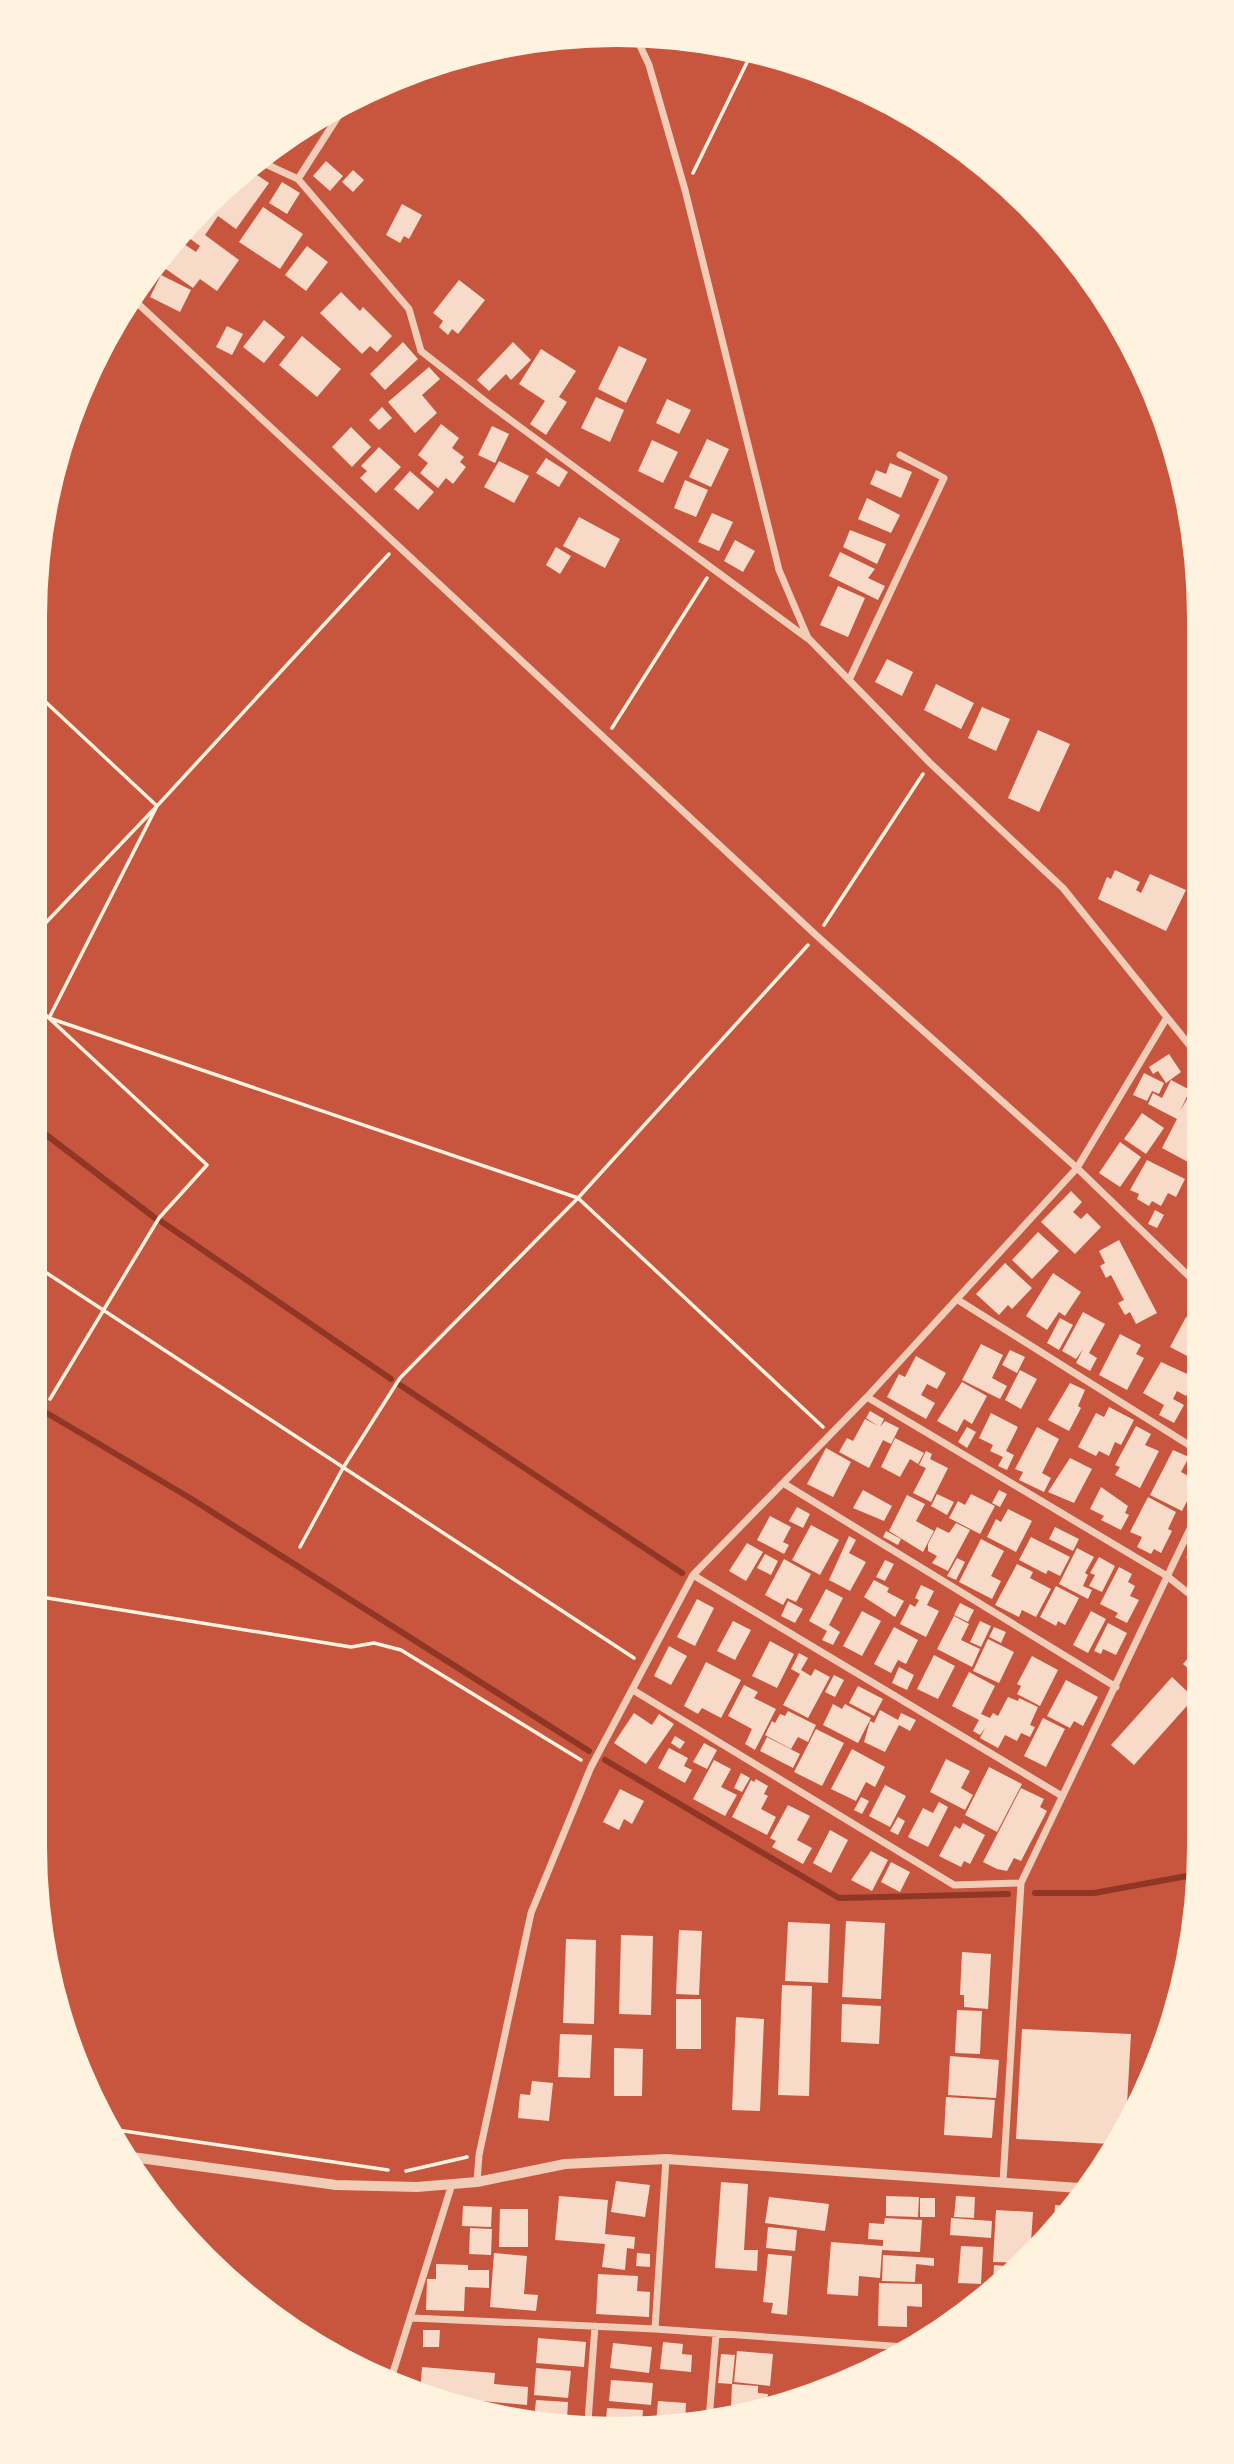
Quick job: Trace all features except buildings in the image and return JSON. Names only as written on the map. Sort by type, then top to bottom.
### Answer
[{"type":"street","points":[[641,48],[649,65],[685,190],[779,570],[808,638]]},
{"type":"street","points":[[298,179],[334,123]]},
{"type":"street","points":[[269,166],[298,179],[409,309],[421,351],[490,405],[808,638],[930,763],[1063,888],[1187,1043]]},
{"type":"street","points":[[141,304],[817,936],[1077,1168],[1187,1274]]},
{"type":"street","points":[[849,680],[944,478],[900,455]]},
{"type":"street","points":[[477,2182],[479,2155],[531,1913],[592,1767],[693,1576],[867,1397],[1077,1168],[1166,1019]]},
{"type":"street","points":[[958,1300],[1187,1444]]},
{"type":"street","points":[[867,1397],[1167,1576],[1187,1592]]},
{"type":"street","points":[[783,1483],[1116,1687]]},
{"type":"street","points":[[1003,2182],[1021,1883],[1187,1535]]},
{"type":"street","points":[[693,1576],[1062,1796]]},
{"type":"street","points":[[633,1690],[954,1885],[1021,1883]]},
{"type":"street","points":[[139,2158],[336,2185],[452,2184],[477,2182],[565,2164],[666,2159],[1074,2188]]},
{"type":"street","points":[[654,2329],[666,2159]]},
{"type":"street","points":[[394,2371],[452,2184]]},
{"type":"street","points":[[412,2318],[654,2329],[891,2346]]},
{"type":"street","points":[[588,2416],[595,2326]]},
{"type":"street","points":[[710,2409],[716,2335]]},
{"type":"path","points":[[685,190],[747,63]]},
{"type":"path","points":[[47,921],[398,545]]},
{"type":"path","points":[[605,738],[713,567]]},
{"type":"path","points":[[47,703],[157,806]]},
{"type":"path","points":[[300,1547],[343,1468],[400,1378],[578,1198],[817,936],[930,763]]},
{"type":"path","points":[[49,1018],[157,806]]},
{"type":"path","points":[[49,1018],[578,1198],[830,1433]]},
{"type":"path","points":[[49,1018],[207,1165],[159,1218],[50,1399]]},
{"type":"path","points":[[47,1274],[101,1312],[645,1665]]},
{"type":"path","points":[[47,1598],[351,1647],[374,1643],[401,1650],[592,1767]]},
{"type":"path","points":[[123,2131],[392,2170]]},
{"type":"path","points":[[404,2171],[479,2155]]},
{"type":"waterway","points":[[47,1135],[155,1218]]},
{"type":"waterway","points":[[162,1222],[391,1379]]},
{"type":"waterway","points":[[400,1385],[682,1573]]},
{"type":"waterway","points":[[47,1413],[190,1498],[589,1751]]},
{"type":"waterway","points":[[605,1760],[839,1898],[1008,1894]]},
{"type":"waterway","points":[[1035,1893],[1094,1893],[1186,1876]]}]
